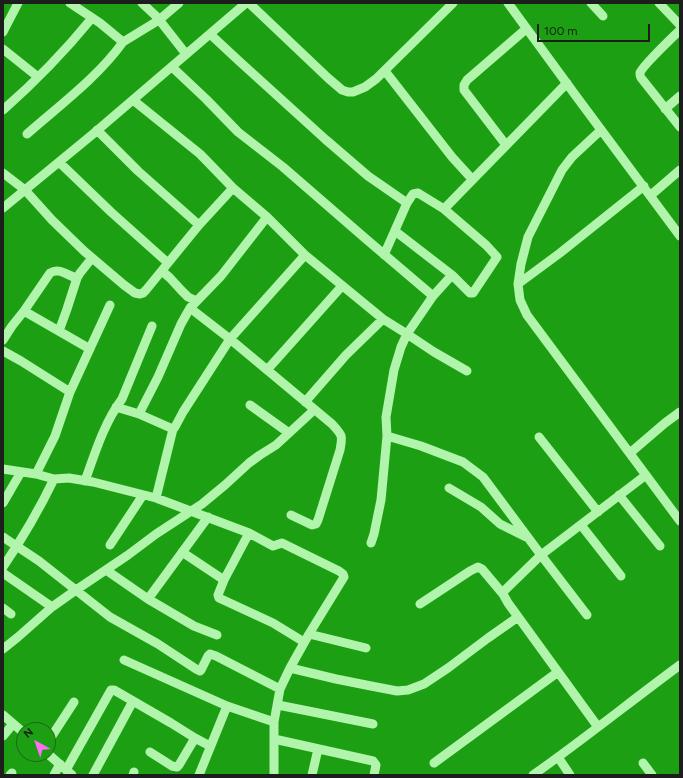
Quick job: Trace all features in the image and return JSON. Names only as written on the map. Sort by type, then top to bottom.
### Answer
[{"type":"street","points":[[3,32],[6,17],[18,3]]},
{"type":"street","points":[[70,3],[104,26],[123,42]]},
{"type":"street","points":[[142,3],[159,20],[186,54]]},
{"type":"street","points":[[27,134],[87,82],[106,63],[123,42],[159,20],[179,3]]},
{"type":"street","points":[[3,208],[247,3],[342,90],[353,92],[365,87],[376,79],[453,3]]},
{"type":"street","points":[[508,3],[601,130],[679,232]]},
{"type":"street","points":[[591,3],[603,16]]},
{"type":"street","points":[[659,3],[680,25]]},
{"type":"street","points":[[3,110],[69,46],[92,18]]},
{"type":"street","points":[[506,145],[464,90],[464,85],[467,80],[526,28]]},
{"type":"street","points":[[680,30],[641,72],[640,76],[680,127]]},
{"type":"street","points":[[210,34],[325,139],[368,176],[407,203]]},
{"type":"street","points":[[3,49],[38,77]]},
{"type":"street","points":[[172,66],[238,132],[283,167],[433,296]]},
{"type":"street","points":[[385,70],[452,156],[472,179]]},
{"type":"street","points":[[444,209],[567,83]]},
{"type":"street","points":[[665,109],[680,96]]},
{"type":"street","points":[[133,100],[200,154],[232,188],[267,217],[305,255],[342,286],[383,319],[434,352],[467,371]]},
{"type":"street","points":[[97,130],[138,171],[199,225]]},
{"type":"street","points":[[601,130],[572,157],[562,170],[528,237],[521,264],[518,284],[520,300],[527,315],[680,521]]},
{"type":"street","points":[[59,162],[111,212],[168,263]]},
{"type":"street","points":[[651,195],[680,170]]},
{"type":"street","points":[[3,173],[25,190],[52,220],[92,258],[135,293],[140,294],[146,290],[162,272],[199,225],[232,188]]},
{"type":"street","points":[[518,284],[560,253],[644,186]]},
{"type":"street","points":[[384,255],[394,231],[407,203],[413,194],[418,193],[444,209],[486,245],[497,258],[472,293],[470,293],[452,275],[394,231]]},
{"type":"street","points":[[139,414],[158,377],[181,324],[194,305],[221,276],[267,217]]},
{"type":"street","points":[[156,498],[173,429],[183,412],[230,338],[305,255]]},
{"type":"street","points":[[59,331],[77,278],[92,258]]},
{"type":"street","points":[[3,340],[50,273],[58,270],[77,278]]},
{"type":"street","points":[[162,272],[188,296],[194,305],[230,338],[332,424],[339,432],[342,438],[340,450],[316,524],[312,525],[290,515]]},
{"type":"street","points":[[370,543],[374,534],[381,500],[387,436],[386,417],[394,370],[407,334],[433,296],[452,275]]},
{"type":"street","points":[[267,370],[342,286]]},
{"type":"street","points":[[36,474],[55,436],[70,392],[110,305]]},
{"type":"street","points":[[24,311],[90,349]]},
{"type":"street","points":[[305,402],[346,355],[383,319]]},
{"type":"street","points":[[85,481],[100,441],[116,407],[122,399],[152,326]]},
{"type":"street","points":[[3,351],[70,392]]},
{"type":"street","points":[[250,405],[289,433]]},
{"type":"street","points":[[116,407],[139,414],[173,429]]},
{"type":"street","points":[[3,649],[18,638],[52,607],[128,556],[156,534],[192,511],[220,490],[249,463],[276,445],[314,410]]},
{"type":"street","points":[[630,453],[680,412]]},
{"type":"street","points":[[387,436],[421,446],[463,462],[483,477],[541,556],[587,615]]},
{"type":"street","points":[[539,437],[598,512]]},
{"type":"street","points":[[3,469],[36,474],[54,479],[69,478],[93,482],[156,498],[249,533],[273,546],[282,544],[286,545],[343,574],[344,578],[304,642],[280,689],[274,722],[274,775]]},
{"type":"street","points":[[3,503],[20,472]]},
{"type":"street","points":[[503,594],[506,588],[541,556],[646,474]]},
{"type":"street","points":[[3,567],[18,546],[54,479]]},
{"type":"street","points":[[449,488],[481,507],[500,524],[528,537]]},
{"type":"street","points":[[110,545],[143,495]]},
{"type":"street","points":[[619,495],[660,546]]},
{"type":"street","points":[[148,599],[208,517]]},
{"type":"street","points":[[581,525],[621,576]]},
{"type":"street","points":[[249,533],[224,580],[218,595],[219,598],[273,623],[304,642]]},
{"type":"street","points":[[3,538],[18,546],[39,561],[110,617],[200,670],[210,654],[280,689]]},
{"type":"street","points":[[182,552],[224,580]]},
{"type":"street","points":[[420,604],[478,567],[503,594],[598,727]]},
{"type":"street","points":[[106,570],[148,599],[194,626],[217,635]]},
{"type":"street","points":[[3,573],[52,607]]},
{"type":"street","points":[[3,608],[11,614]]},
{"type":"street","points":[[290,668],[397,691],[408,690],[424,684],[518,617]]},
{"type":"street","points":[[309,634],[366,648]]},
{"type":"street","points":[[124,660],[227,706],[274,722]]},
{"type":"street","points":[[533,775],[680,665]]},
{"type":"street","points":[[434,762],[558,672]]},
{"type":"street","points":[[54,775],[66,769],[111,690],[114,690],[134,701],[210,746]]},
{"type":"street","points":[[93,775],[134,701]]},
{"type":"street","points":[[56,730],[74,702]]},
{"type":"street","points":[[278,705],[373,724]]},
{"type":"street","points":[[199,775],[227,706]]},
{"type":"street","points":[[3,715],[16,726]]},
{"type":"street","points":[[3,736],[13,724]]},
{"type":"street","points":[[150,752],[176,767],[179,765],[195,738]]},
{"type":"street","points":[[274,739],[373,761],[376,765],[374,775]]},
{"type":"street","points":[[312,775],[318,749]]},
{"type":"street","points":[[558,757],[570,775]]},
{"type":"street","points":[[56,761],[66,769]]},
{"type":"street","points":[[644,763],[652,775]]}]
